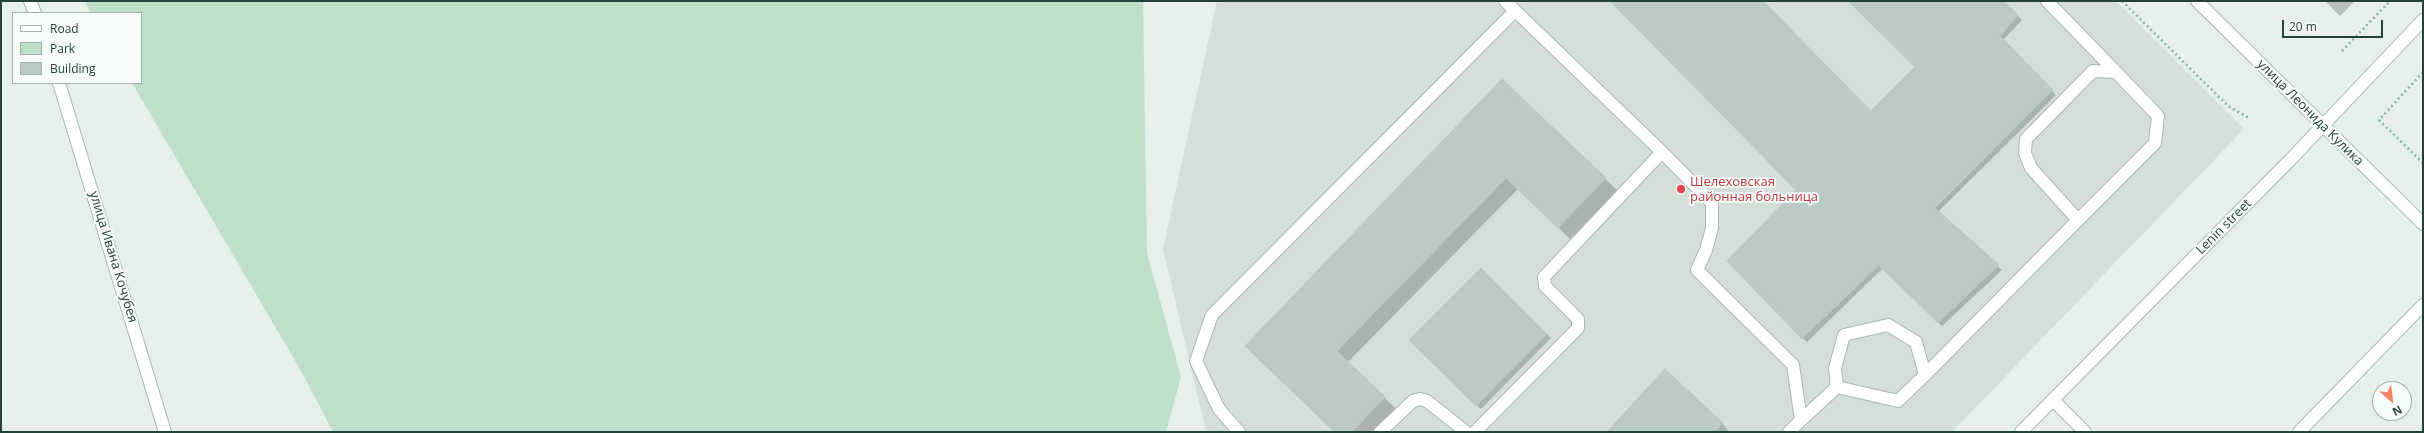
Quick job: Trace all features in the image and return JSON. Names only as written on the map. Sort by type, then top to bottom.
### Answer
[{"type":"street","points":[[30,1],[34,12]]},
{"type":"street","points":[[1505,1],[1662,152],[1712,203],[1712,228],[1706,250],[1697,270],[1793,365],[1801,420]]},
{"type":"street","points":[[1837,388],[1898,401],[1926,375],[2155,143],[2158,116],[2047,1]]},
{"type":"street","name":"улица Леонида Кулика","points":[[2197,1],[2423,224]]},
{"type":"street","points":[[1239,432],[1219,409],[1196,361],[1212,315],[1515,11]]},
{"type":"street","name":"Lenin street","points":[[2021,432],[2291,159],[2321,125],[2423,20]]},
{"type":"street","points":[[2078,220],[2031,168],[2025,154],[2026,139],[2093,72],[2116,72]]},
{"type":"street","name":"улица Ивана Кочубея","points":[[59,84],[165,432]]},
{"type":"street","points":[[1475,432],[1578,328],[1578,319],[1545,286],[1544,276],[1662,152]]},
{"type":"street","points":[[2299,432],[2423,305]]},
{"type":"street","points":[[1837,388],[1835,368],[1844,335],[1888,325],[1916,342],[1926,375]]},
{"type":"street","points":[[1789,432],[1837,388]]},
{"type":"street","points":[[1380,432],[1413,401],[1420,399],[1426,400],[1466,432]]},
{"type":"street","points":[[2053,400],[2085,432]]},
{"type":"path","points":[[2122,1],[2228,106],[2249,118]]},
{"type":"path","points":[[2342,51],[2390,1]]},
{"type":"path","points":[[2423,72],[2379,120],[2423,163]]},
{"type":"shaded area","name":"Шелеховская районная больница","points":[[1217,1],[2116,1],[2244,129],[1952,432],[1206,432],[1163,249]]},
{"type":"green space","points":[[84,1],[1143,1],[1147,253],[1181,377],[1166,432],[333,432],[300,369],[133,84],[142,84],[142,12],[90,12]]},
{"type":"building","points":[[1610,1],[1763,1],[1871,111],[1915,67],[1848,1],[2004,1],[2018,15],[2000,36],[2053,90],[1935,208],[1999,265],[1938,323],[1879,265],[1802,339],[1727,261],[1796,190]]},
{"type":"building","points":[[1502,79],[1606,178],[1558,228],[1506,178],[1337,351],[1385,397],[1352,432],[1335,432],[1245,346]]},
{"type":"building","points":[[1481,268],[1547,334],[1476,406],[1409,340]]},
{"type":"building","points":[[1665,369],[1723,423],[1715,432],[1607,432]]},
{"type":"place","name":"Шелеховская районная больница","points":[[1681,189]]}]
